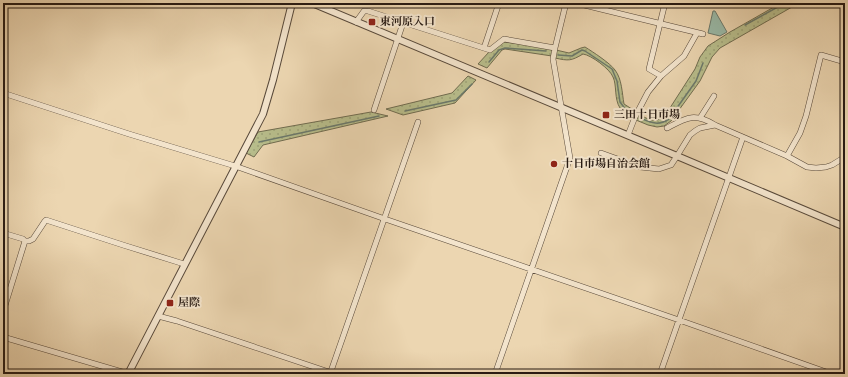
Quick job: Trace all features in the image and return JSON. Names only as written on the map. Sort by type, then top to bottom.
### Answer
[{"type":"street","points":[[3,337],[128,374],[263,114],[292,3]]},
{"type":"street","points":[[312,3],[845,227]]},
{"type":"street","points":[[484,48],[499,3]]},
{"type":"street","points":[[495,374],[570,158],[553,59],[566,3]]},
{"type":"street","points":[[576,3],[703,34]]},
{"type":"street","points":[[661,76],[649,69],[665,3]]},
{"type":"street","points":[[356,22],[364,11],[368,11],[490,50],[504,39],[555,48]]},
{"type":"street","points":[[374,110],[403,22]]},
{"type":"street","points":[[628,135],[634,117],[648,92],[661,76],[684,56],[697,32]]},
{"type":"street","points":[[787,156],[802,128],[821,55],[845,62]]},
{"type":"street","points":[[3,93],[236,166],[832,374]]},
{"type":"street","points":[[700,118],[714,96]]},
{"type":"street","points":[[666,128],[686,118],[700,118],[787,156],[807,167],[826,167],[845,157]]},
{"type":"street","points":[[158,316],[177,320],[332,373],[418,122]]},
{"type":"street","points":[[601,153],[640,167],[659,169],[671,164],[678,156],[690,135],[695,130],[714,125]]},
{"type":"street","points":[[660,374],[743,137]]},
{"type":"street","points":[[3,233],[29,241],[46,220],[184,264]]},
{"type":"street","points":[[3,312],[25,240]]},
{"type":"green space","points":[[781,3],[799,3],[720,48],[712,57],[700,81],[671,121],[664,126],[657,127],[636,120],[638,114],[651,120],[661,118],[668,111],[708,46]]},
{"type":"green space","points":[[504,42],[553,48],[552,56],[505,49],[502,50],[487,68],[478,64],[489,52]]},
{"type":"green space","points":[[585,47],[613,67],[620,82],[624,104],[635,111],[632,117],[620,108],[613,77],[600,63],[583,54],[570,60],[555,58],[556,50],[569,53]]},
{"type":"green space","points":[[468,76],[476,80],[455,103],[403,115],[386,109],[452,93]]},
{"type":"green space","points":[[371,112],[388,116],[263,145],[254,157],[246,153],[258,132]]},
{"type":"shaded area","points":[[713,11],[715,11],[727,32],[720,36],[708,33]]},
{"type":"waterway","points":[[745,25],[785,3]]},
{"type":"waterway","points":[[830,3],[845,7]]},
{"type":"waterway","points":[[489,62],[499,50],[505,48],[546,51]]},
{"type":"waterway","points":[[558,55],[572,56],[582,50],[612,69],[617,81],[620,102],[626,110],[630,112]]},
{"type":"waterway","points":[[642,119],[653,123],[662,123],[669,119],[696,81],[703,63]]},
{"type":"waterway","points":[[405,111],[456,100],[472,84]]},
{"type":"waterway","points":[[259,142],[379,116]]},
{"type":"place","name":"東河原入口","points":[[372,22]]},
{"type":"place","name":"三田十日市場","points":[[606,115]]},
{"type":"place","name":"十日市場自治会館","points":[[554,164]]},
{"type":"place","name":"屋際","points":[[170,303]]}]
